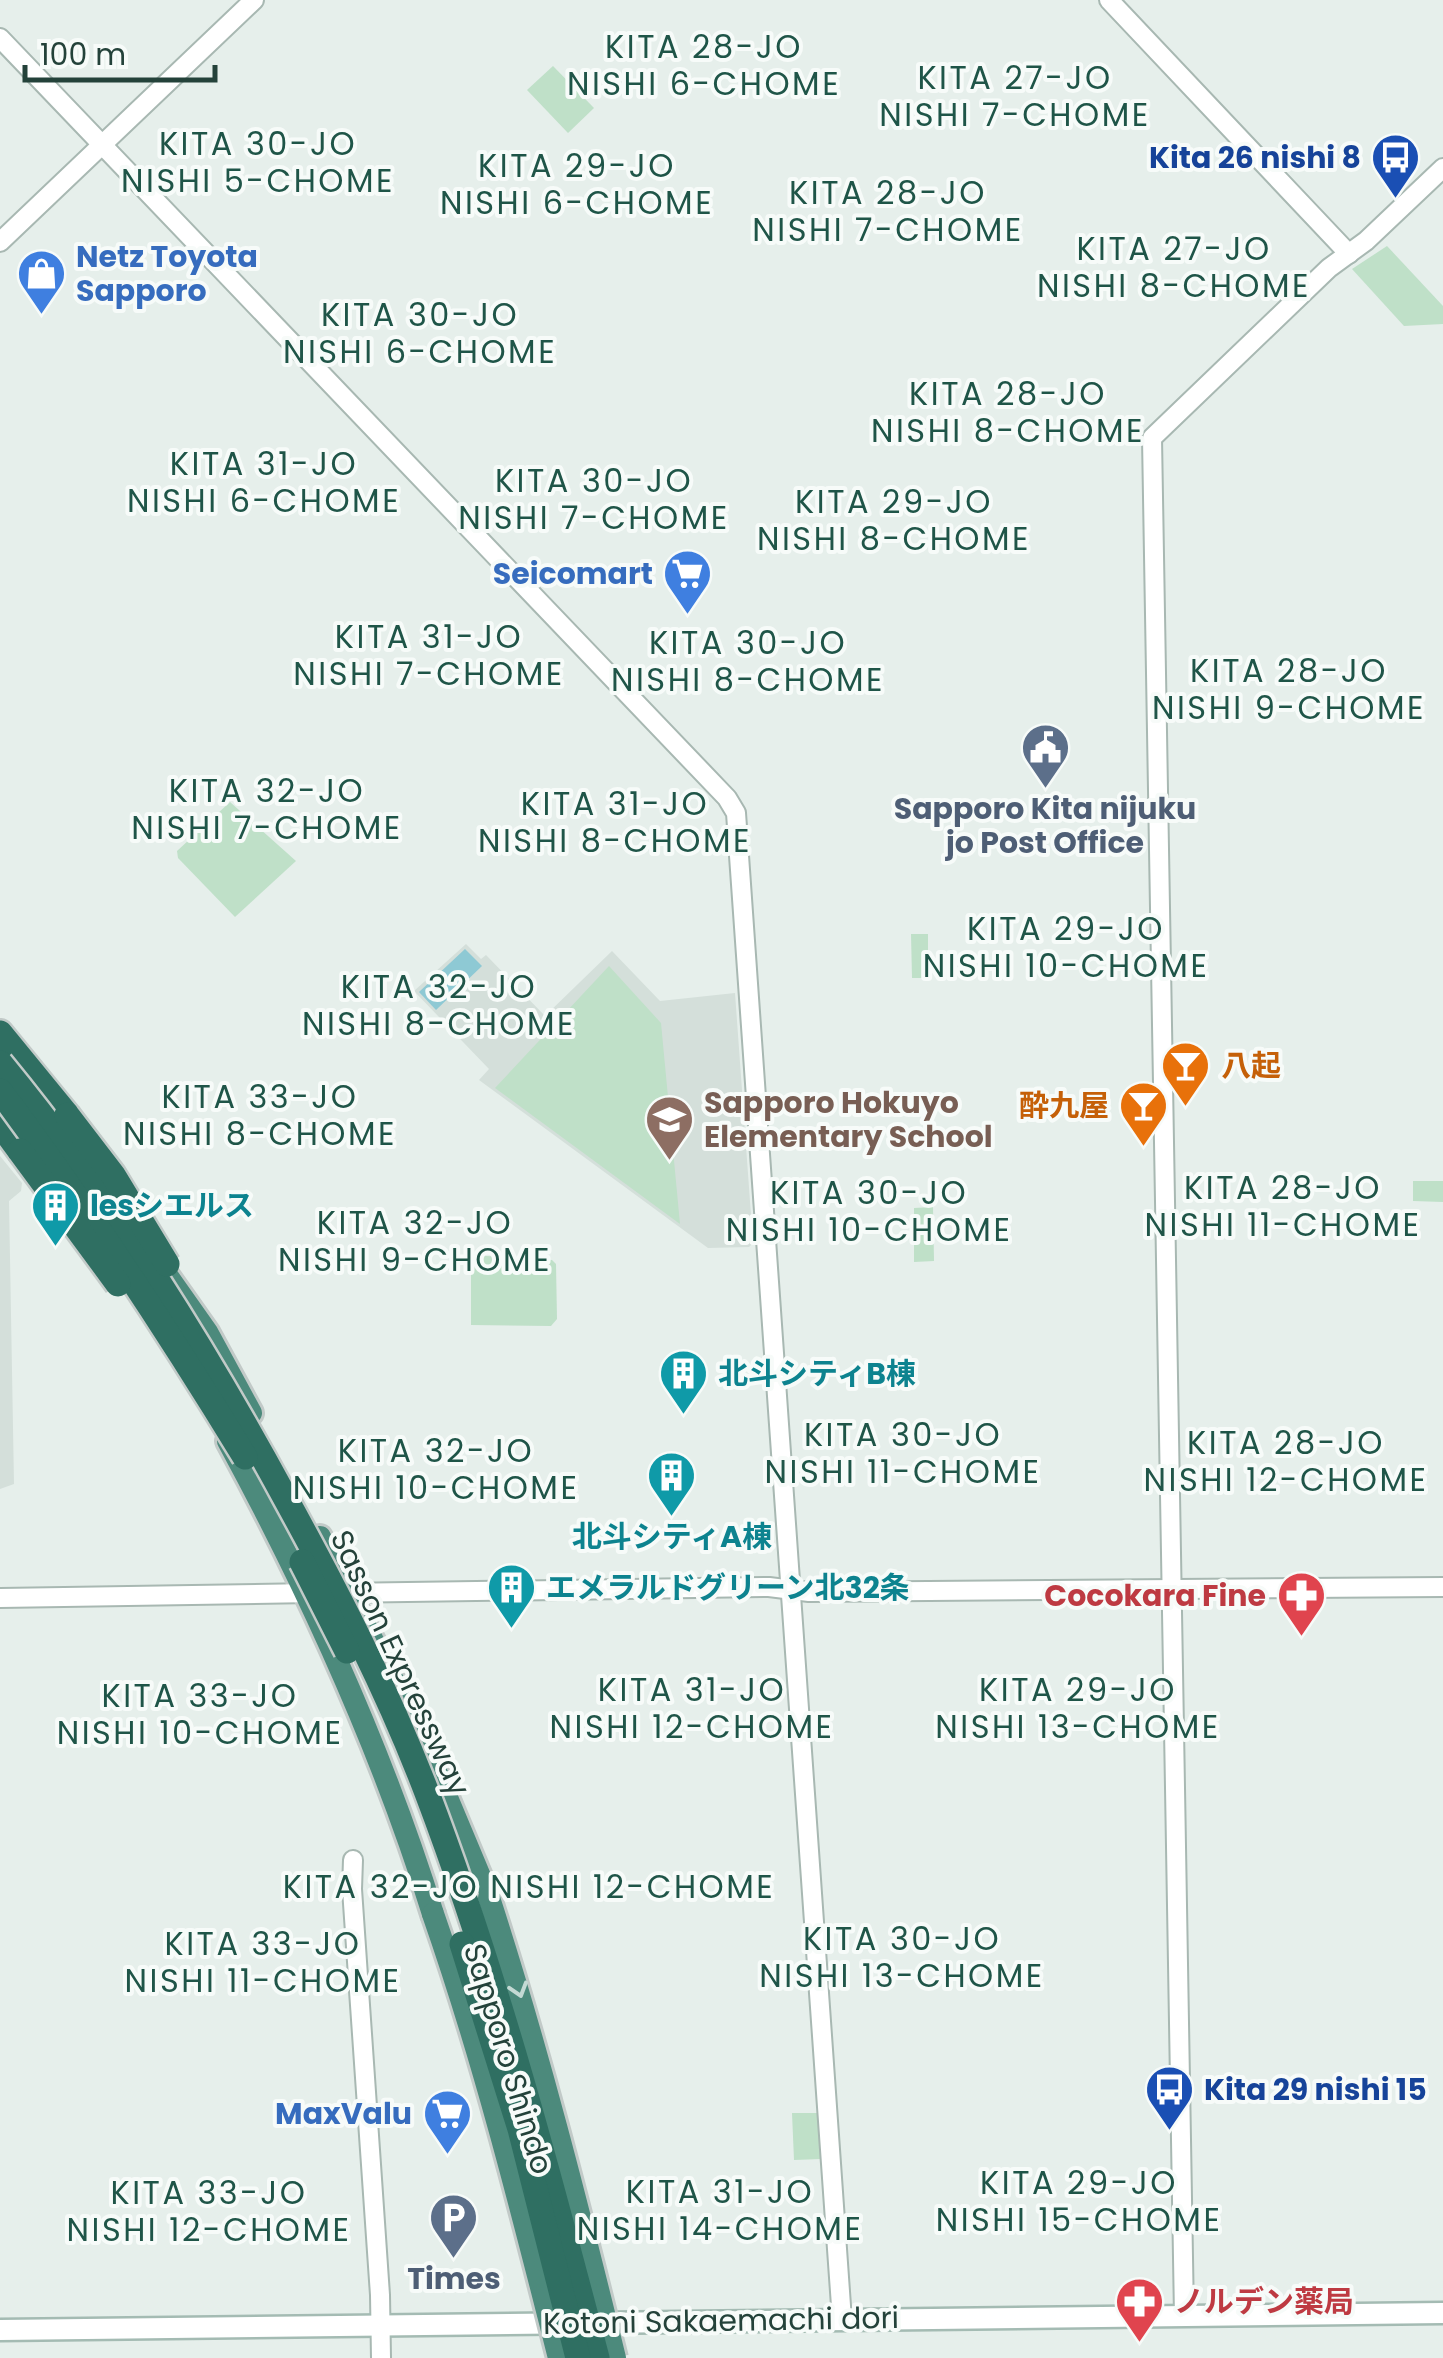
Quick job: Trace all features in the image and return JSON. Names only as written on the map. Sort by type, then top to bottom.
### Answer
[{"type":"highway","points":[[0,1033],[113,1176],[185,1295],[238,1410]]},
{"type":"highway","name":"Sasson Expressway","points":[[0,1060],[117,1218],[238,1410],[343,1604],[426,1790],[500,2000],[598,2358]]},
{"type":"highway","name":"Sapporo Shindo","points":[[0,1060],[80,1154],[207,1332],[350,1593],[420,1732],[489,1898],[521,1996],[615,2358]]},
{"type":"highway","name":"Sasson Expressway","points":[[0,1092],[166,1328],[261,1483],[350,1656],[424,1827],[520,2129],[578,2358]]},
{"type":"highway","name":"Sapporo Shindo","points":[[0,1106],[114,1267],[217,1424],[306,1593],[382,1767],[464,2004],[501,2129],[559,2358]]},
{"type":"highway","points":[[0,1124],[261,1483]]},
{"type":"main road","name":"Kotoni Sakaemachi dori","points":[[0,2330],[1443,2313]]},
{"type":"street","points":[[0,242],[254,0]]},
{"type":"street","points":[[1109,0],[1349,254]]},
{"type":"street","points":[[0,38],[728,798],[736,813],[842,2320]]},
{"type":"street","points":[[1184,2316],[1152,438],[1329,268],[1443,168]]},
{"type":"street","points":[[0,1598],[769,1587],[1443,1587]]},
{"type":"street","points":[[353,1860],[382,2326],[380,2358]]},
{"type":"shaded area","name":"Sapporo Hokuyo Elementary School","points":[[466,944],[481,959],[486,955],[545,1016],[612,951],[660,1001],[735,993],[753,1243],[749,1247],[708,1248],[479,1080],[489,1069],[414,991]]},
{"type":"shaded area","points":[[0,1156],[22,1183],[21,1191],[9,1201],[14,1484],[0,1489]]},
{"type":"green space","points":[[553,66],[594,108],[568,133],[527,90]]},
{"type":"green space","points":[[1387,246],[1443,306],[1443,324],[1404,326],[1352,269]]},
{"type":"green space","points":[[230,802],[296,861],[235,917],[178,858],[177,851]]},
{"type":"green space","points":[[911,934],[928,934],[928,978],[912,978]]},
{"type":"green space","points":[[609,966],[661,1023],[680,1224],[495,1088]]},
{"type":"green space","points":[[1413,1181],[1443,1181],[1443,1202],[1413,1201]]},
{"type":"green space","points":[[933,1207],[934,1261],[914,1262],[914,1208]]},
{"type":"green space","points":[[471,1255],[552,1260],[556,1264],[557,1319],[551,1326],[471,1325]]},
{"type":"green space","points":[[792,2113],[818,2113],[821,2159],[794,2160]]},
{"type":"water","points":[[465,949],[482,966],[436,1010],[419,992]]},
{"type":"place","name":"Kita 26 nishi 8","points":[[1396,200]]},
{"type":"place","name":"Netz Toyota Sapporo","points":[[41,316]]},
{"type":"place","name":"Seicomart","points":[[688,616]]},
{"type":"place","name":"Sapporo Kita nijuku jo Post Office","points":[[1045,790]]},
{"type":"place","name":"八起","points":[[1186,1108]]},
{"type":"place","name":"酔九屋","points":[[1144,1148]]},
{"type":"place","name":"Sapporo Hokuyo Elementary School","points":[[669,1162]]},
{"type":"place","name":"lesシエルス","points":[[55,1248]]},
{"type":"place","name":"北斗シティB棟","points":[[683,1416]]},
{"type":"place","name":"北斗シティA棟","points":[[672,1518]]},
{"type":"place","name":"エメラルドグリーン北32条","points":[[511,1630]]},
{"type":"place","name":"Cocokara Fine","points":[[1301,1638]]},
{"type":"place","name":"Kita 29 nishi 15","points":[[1169,2132]]},
{"type":"place","name":"MaxValu","points":[[447,2156]]},
{"type":"place","name":"Times","points":[[454,2260]]},
{"type":"place","name":"ノルデン薬局","points":[[1139,2344]]},
{"type":"district","name":"KITA 28-JO NISHI 6-CHOME","points":[[704,66]]},
{"type":"district","name":"KITA 27-JO NISHI 7-CHOME","points":[[1015,96]]},
{"type":"district","name":"KITA 30-JO NISHI 5-CHOME","points":[[258,162]]},
{"type":"district","name":"KITA 29-JO NISHI 6-CHOME","points":[[577,184]]},
{"type":"district","name":"KITA 28-JO NISHI 7-CHOME","points":[[888,212]]},
{"type":"district","name":"KITA 27-JO NISHI 8-CHOME","points":[[1174,268]]},
{"type":"district","name":"KITA 30-JO NISHI 6-CHOME","points":[[420,334]]},
{"type":"district","name":"KITA 28-JO NISHI 8-CHOME","points":[[1008,412]]},
{"type":"district","name":"KITA 31-JO NISHI 6-CHOME","points":[[264,482]]},
{"type":"district","name":"KITA 30-JO NISHI 7-CHOME","points":[[594,500]]},
{"type":"district","name":"KITA 29-JO NISHI 8-CHOME","points":[[894,520]]},
{"type":"district","name":"KITA 31-JO NISHI 7-CHOME","points":[[429,656]]},
{"type":"district","name":"KITA 30-JO NISHI 8-CHOME","points":[[748,662]]},
{"type":"district","name":"KITA 28-JO NISHI 9-CHOME","points":[[1289,690]]},
{"type":"district","name":"KITA 32-JO NISHI 7-CHOME","points":[[267,810]]},
{"type":"district","name":"KITA 31-JO NISHI 8-CHOME","points":[[615,822]]},
{"type":"district","name":"KITA 29-JO NISHI 10-CHOME","points":[[1066,948]]},
{"type":"district","name":"KITA 32-JO NISHI 8-CHOME","points":[[439,1006]]},
{"type":"district","name":"KITA 33-JO NISHI 8-CHOME","points":[[260,1116]]},
{"type":"district","name":"KITA 28-JO NISHI 11-CHOME","points":[[1283,1206]]},
{"type":"district","name":"KITA 30-JO NISHI 10-CHOME","points":[[869,1212]]},
{"type":"district","name":"KITA 32-JO NISHI 9-CHOME","points":[[415,1242]]},
{"type":"district","name":"KITA 30-JO NISHI 11-CHOME","points":[[903,1454]]},
{"type":"district","name":"KITA 28-JO NISHI 12-CHOME","points":[[1286,1462]]},
{"type":"district","name":"KITA 32-JO NISHI 10-CHOME","points":[[436,1470]]},
{"type":"district","name":"KITA 31-JO NISHI 12-CHOME","points":[[692,1708]]},
{"type":"district","name":"KITA 29-JO NISHI 13-CHOME","points":[[1078,1708]]},
{"type":"district","name":"KITA 33-JO NISHI 10-CHOME","points":[[200,1714]]},
{"type":"district","name":"KITA 32-JO NISHI 12-CHOME","points":[[529,1887]]},
{"type":"district","name":"KITA 30-JO NISHI 13-CHOME","points":[[902,1958]]},
{"type":"district","name":"KITA 33-JO NISHI 11-CHOME","points":[[263,1962]]},
{"type":"district","name":"KITA 29-JO NISHI 15-CHOME","points":[[1079,2202]]},
{"type":"district","name":"KITA 31-JO NISHI 14-CHOME","points":[[720,2210]]},
{"type":"district","name":"KITA 33-JO NISHI 12-CHOME","points":[[209,2212]]}]
